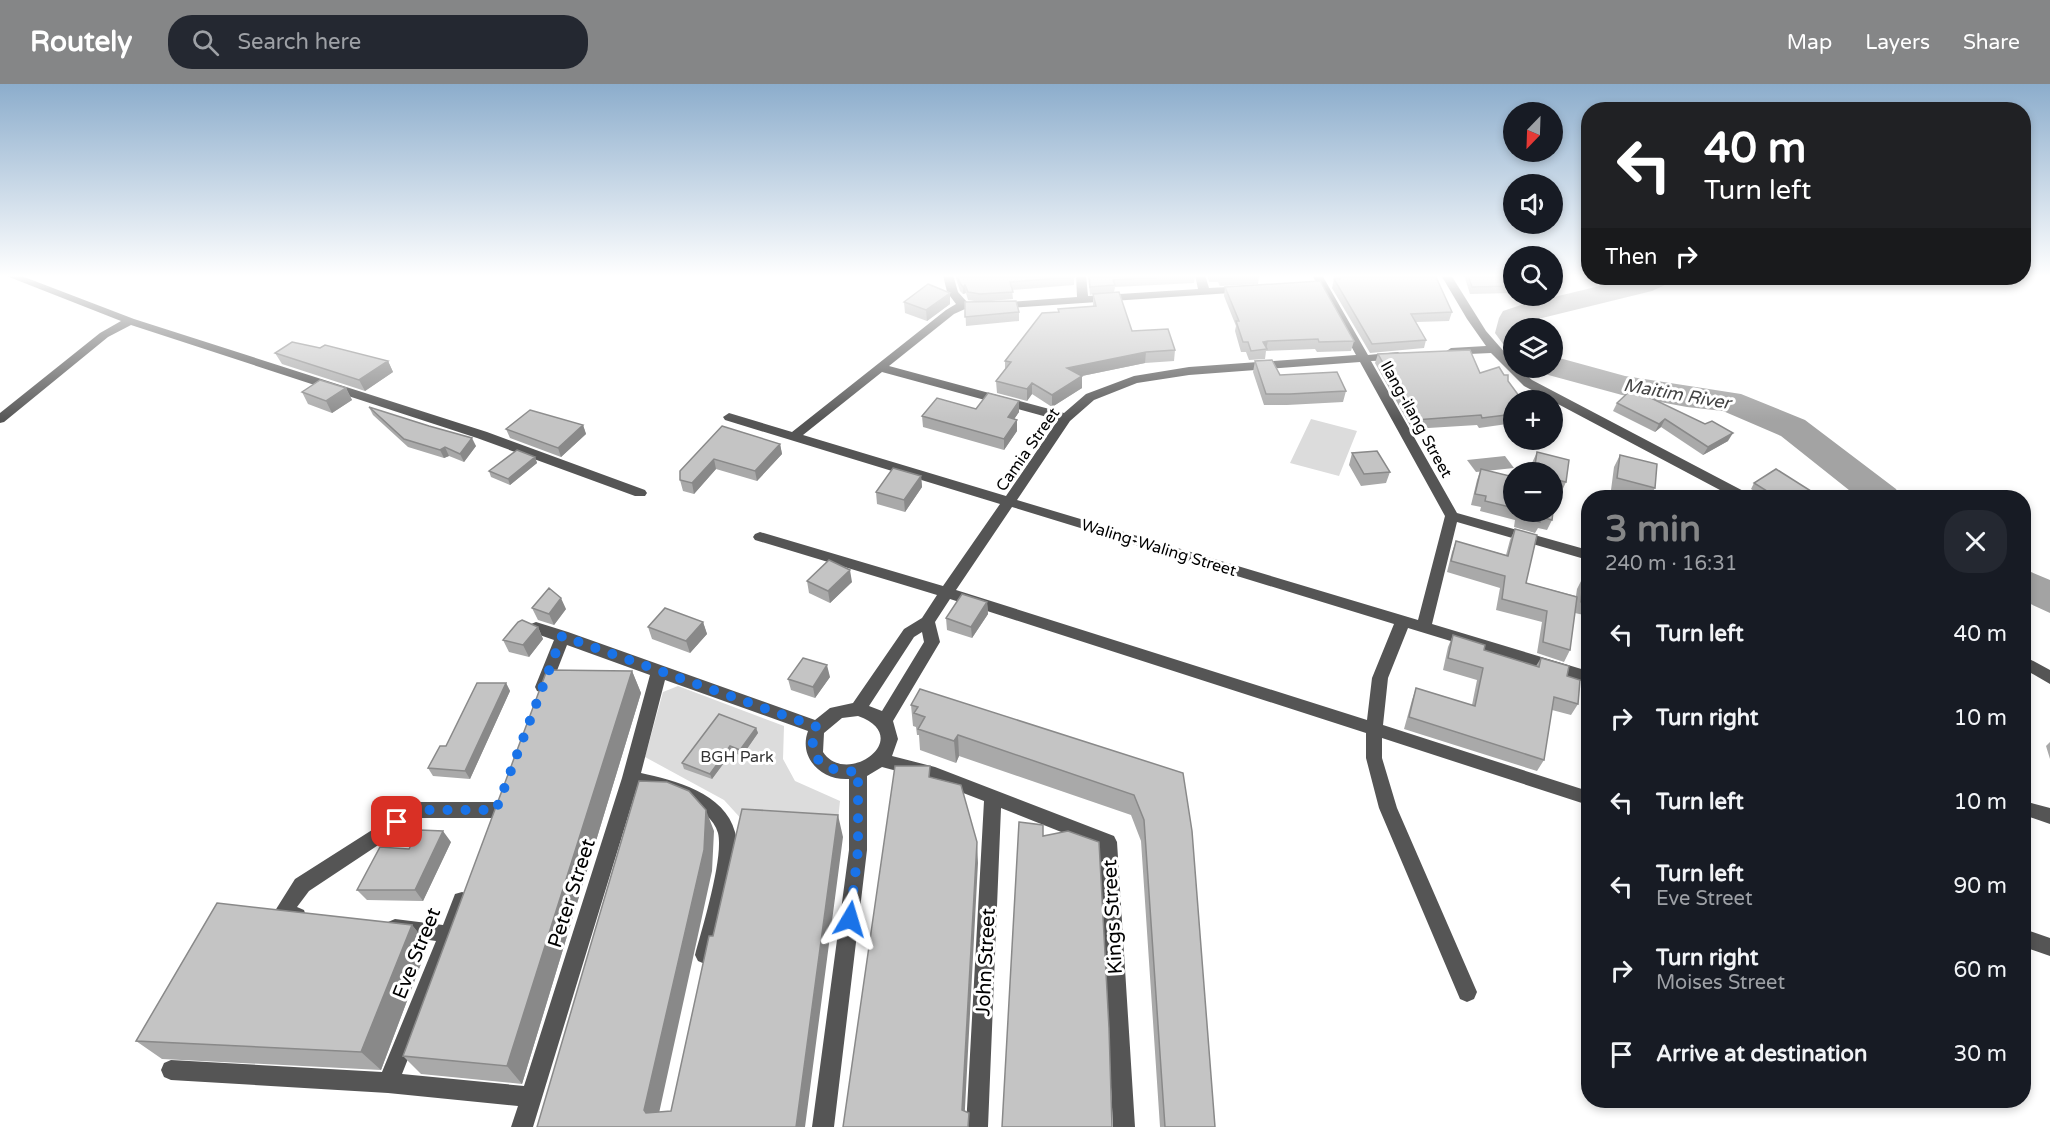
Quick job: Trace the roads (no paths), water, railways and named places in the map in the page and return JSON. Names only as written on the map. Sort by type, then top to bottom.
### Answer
[{"type":"street","points":[[0,419],[104,335],[125,324]]},
{"type":"street","points":[[138,324],[482,435],[640,493]]},
{"type":"street","points":[[793,437],[936,324]]},
{"type":"street","name":"Ilang-ilang Street","points":[[1343,324],[1365,358],[1452,516]]},
{"type":"street","points":[[1475,324],[1506,365],[1551,397],[1731,490]]},
{"type":"street","points":[[1435,353],[1493,349]]},
{"type":"street","name":"Camia Street","points":[[858,709],[909,633],[927,622],[1066,418],[1090,397],[1134,380],[1189,371],[1412,355]]},
{"type":"street","points":[[882,368],[1066,418]]},
{"type":"street","name":"Waling-Waling Street","points":[[729,417],[1581,675]]},
{"type":"street","points":[[1424,627],[1452,516],[1581,553]]},
{"type":"street","points":[[760,537],[948,591],[1581,796]]},
{"type":"street","points":[[1403,621],[1380,678],[1374,729],[1374,758],[1388,808],[1467,992]]},
{"type":"street","points":[[884,721],[932,642],[927,622]]},
{"type":"street","points":[[536,628],[817,727]]},
{"type":"street","points":[[538,702],[562,636]]},
{"type":"street","points":[[2031,666],[2050,678]]},
{"type":"street","name":"Peter Street","points":[[522,1127],[631,778],[659,672]]},
{"type":"street","points":[[858,709],[878,715],[884,721],[889,730],[890,740],[887,751],[880,760],[858,771],[845,772],[823,765],[816,757],[812,747],[817,727],[835,713],[858,709]]},
{"type":"street","name":"Kings Street","points":[[880,760],[929,772],[1108,842],[1124,1127]]},
{"type":"street","points":[[823,1127],[858,850],[858,771]]},
{"type":"street","points":[[631,778],[679,790],[700,802],[719,819],[728,833],[725,864],[700,978]]},
{"type":"street","points":[[488,832],[504,788]]},
{"type":"street","name":"John Street","points":[[977,1127],[993,797]]},
{"type":"street","points":[[318,919],[282,915],[302,885],[416,810],[496,810]]},
{"type":"street","points":[[2031,810],[2050,816]]},
{"type":"street","name":"Eve Street","points":[[388,1083],[468,885]]},
{"type":"street","points":[[377,926],[448,934]]},
{"type":"street","points":[[2031,940],[2050,947]]},
{"type":"street","points":[[171,1070],[388,1083],[530,1097]]},
{"type":"waterway","name":"Maitim River","points":[[1563,369],[1622,385],[1687,397],[1729,401],[1793,428],[1873,490]]},
{"type":"waterway","name":"Maitim River","points":[[2031,587],[2050,598]]},
{"type":"park label","name":"BGH Park","points":[[737,756]]}]
